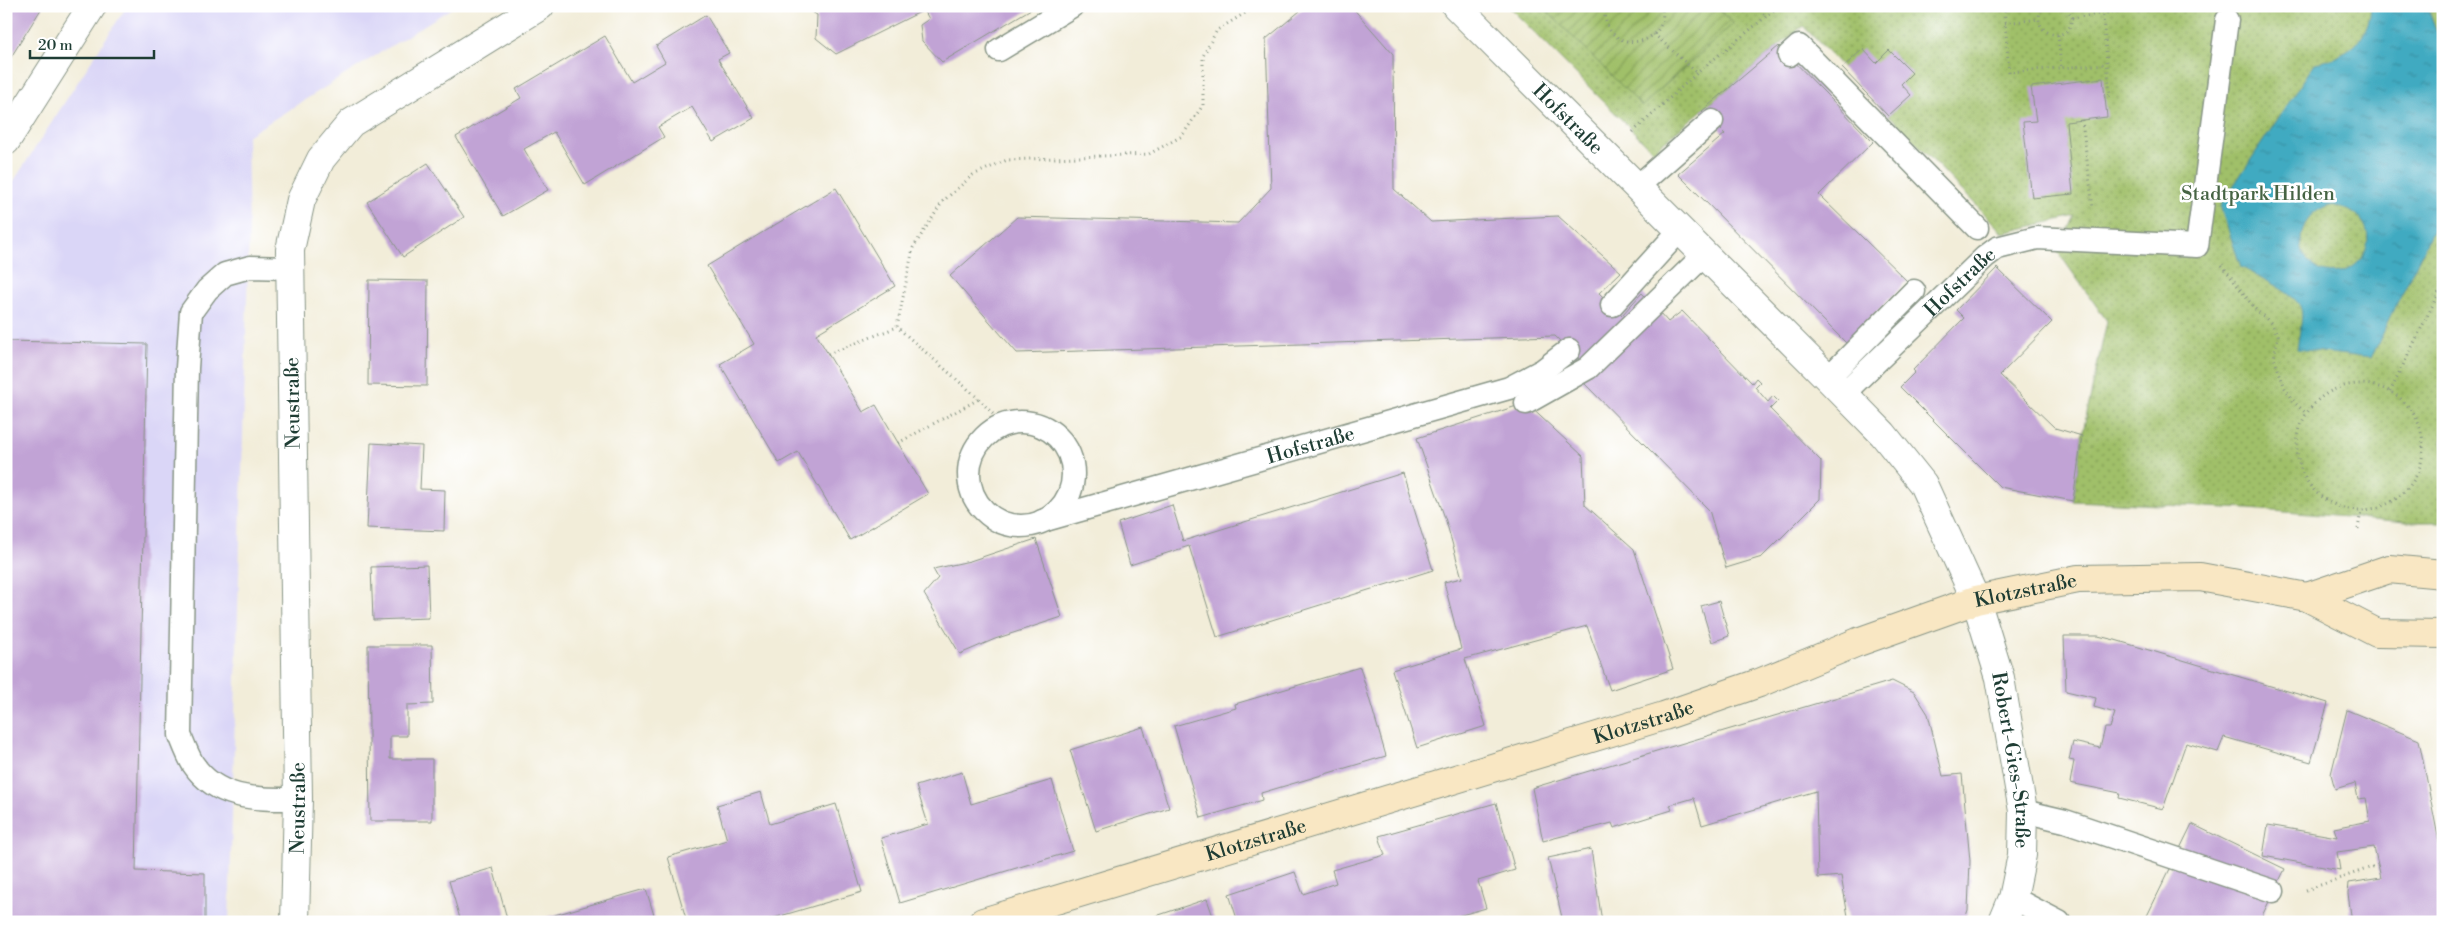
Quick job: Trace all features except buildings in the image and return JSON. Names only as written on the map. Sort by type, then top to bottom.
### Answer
[{"type":"main road","name":"Klotzstraße","points":[[2307,597],[2389,570],[2443,574]]},
{"type":"main road","name":"Klotzstraße","points":[[983,922],[1664,716],[1759,683],[1858,642],[1976,600],[2078,579],[2200,577],[2307,597],[2377,633],[2443,634]]},
{"type":"street","points":[[6,142],[92,6]]},
{"type":"street","name":"Neustraße","points":[[294,922],[298,799],[290,250],[300,200],[322,159],[351,123],[540,6]]},
{"type":"street","name":"Hofstraße","points":[[1456,6],[1706,254],[1883,434],[1924,484],[1976,600]]},
{"type":"street","name":"Robert-Gies-Straße","points":[[1976,600],[2000,678],[2023,811],[2022,855],[2008,910]]},
{"type":"lane","points":[[999,50],[1072,6]]},
{"type":"lane","points":[[2197,246],[2227,20]]},
{"type":"lane","points":[[1789,56],[1799,46],[1977,228]]},
{"type":"lane","points":[[1638,186],[1712,121]]},
{"type":"lane","points":[[1612,305],[1681,230]]},
{"type":"lane","name":"Hofstraße","points":[[1836,386],[1997,248],[2037,238],[2197,246]]},
{"type":"lane","points":[[1526,402],[1588,368],[1706,254]]},
{"type":"lane","points":[[290,268],[250,267],[226,274],[207,290],[191,312],[187,368],[180,736],[193,764],[215,788],[252,798],[298,799]]},
{"type":"lane","points":[[1836,386],[1914,290]]},
{"type":"lane","name":"Hofstraße","points":[[1042,521],[1057,512],[1067,497],[1072,480],[1072,463],[1065,447],[1053,433],[1038,425],[1020,422],[1003,425],[988,433],[977,446],[970,461],[969,478],[972,494],[981,508],[994,519],[1009,525],[1026,526],[1509,388],[1544,370],[1570,350]]},
{"type":"lane","points":[[2023,811],[2066,821],[2273,891]]},
{"type":"lane","points":[[2008,910],[2059,922]]},
{"type":"path","points":[[897,327],[913,248],[943,201],[972,175],[1007,160],[1149,154],[1182,136],[1203,105],[1203,56],[1217,30],[1257,6]]},
{"type":"path","points":[[1605,6],[1604,17],[1607,26],[1620,39],[1637,42],[1654,34],[1663,18],[1662,6]]},
{"type":"path","points":[[1756,6],[1766,16]]},
{"type":"path","points":[[1628,136],[1697,73],[1779,6]]},
{"type":"path","points":[[2004,6],[2009,72],[2106,64]]},
{"type":"path","points":[[2044,6],[2039,19],[2040,24],[2047,33],[2058,35],[2067,31],[2072,18],[2066,6]]},
{"type":"path","points":[[2102,6],[2110,95],[2104,97]]},
{"type":"path","points":[[2072,18],[2153,6]]},
{"type":"path","points":[[2005,23],[2039,19]]},
{"type":"path","points":[[1654,34],[1697,73]]},
{"type":"path","points":[[2058,35],[2060,68]]},
{"type":"path","points":[[2082,120],[2097,241]]},
{"type":"path","points":[[2197,246],[2218,259],[2255,308],[2271,324],[2278,336],[2274,358],[2284,388],[2295,403],[2307,414]]},
{"type":"path","points":[[2390,392],[2443,284]]},
{"type":"path","points":[[828,354],[897,327]]},
{"type":"path","points":[[897,327],[979,399],[1003,425]]},
{"type":"path","points":[[2348,385],[2370,385],[2390,392],[2406,404],[2417,421],[2423,441],[2421,461],[2414,480],[2400,496],[2383,506],[2361,511],[2342,508],[2323,499],[2308,484],[2298,465],[2296,444],[2301,423],[2307,414],[2312,406],[2329,392],[2348,385]]},
{"type":"path","points":[[898,443],[979,399]]},
{"type":"path","points":[[2358,529],[2361,511]]},
{"type":"path","points":[[2298,893],[2378,865]]},
{"type":"shaded area","points":[[127,6],[455,6],[247,136],[249,228],[229,922],[6,922],[6,193]]},
{"type":"green space","name":"Stadtpark Hilden","points":[[1508,6],[2443,6],[2443,522],[2406,522],[2249,509],[2073,501],[2082,436],[2107,321],[2058,252],[2075,216],[2003,233],[1803,26],[1653,151]]},
{"type":"green space","points":[[1542,6],[1715,6],[1733,24],[1642,106]]},
{"type":"water","points":[[2371,6],[2427,6],[2443,50],[2443,209],[2371,358],[2297,349],[2302,321],[2300,306],[2290,295],[2241,267],[2220,206],[2315,63],[2337,57],[2354,46],[2366,29]],"holes":[[[2329,205],[2355,214],[2361,220],[2368,235],[2367,244],[2364,254],[2353,266],[2344,271],[2329,272],[2316,268],[2307,260],[2302,249],[2301,237],[2305,224],[2314,213]]]}]
